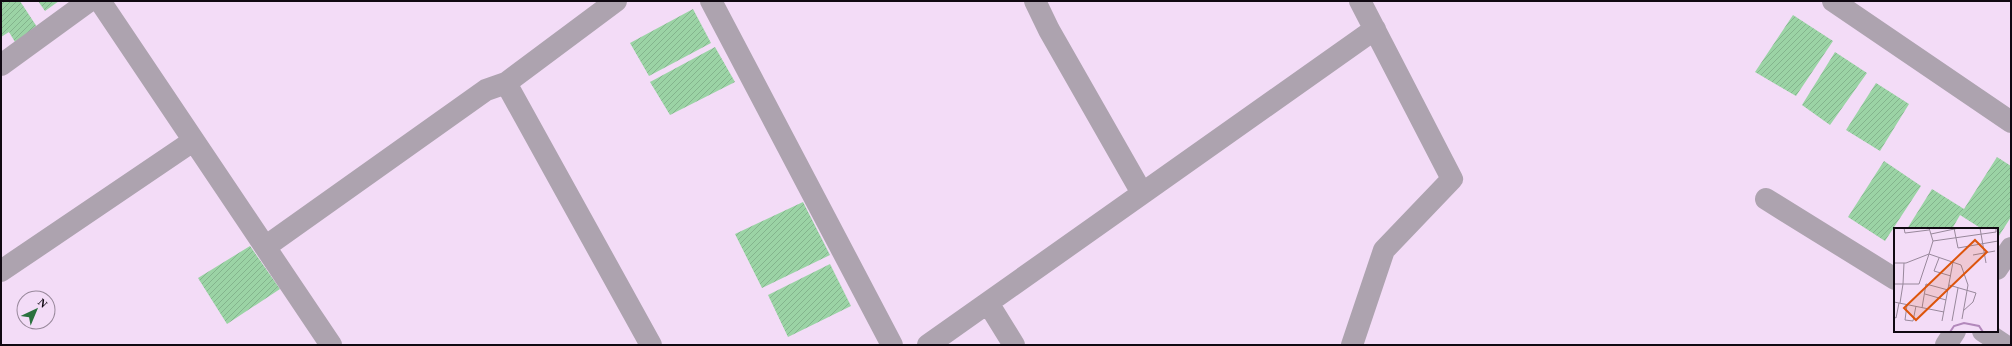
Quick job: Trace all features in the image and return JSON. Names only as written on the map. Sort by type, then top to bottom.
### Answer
[{"type":"street","points":[[1,65],[89,1]]},
{"type":"street","points":[[100,1],[331,345]]},
{"type":"street","points":[[265,247],[486,90],[506,83],[616,1]]},
{"type":"street","points":[[710,1],[892,345]]},
{"type":"street","points":[[1035,1],[1049,30],[1142,193]]},
{"type":"street","points":[[1352,345],[1384,250],[1452,179],[1360,1]]},
{"type":"street","points":[[1833,1],[2011,122]]},
{"type":"street","points":[[928,345],[1375,28]]},
{"type":"street","points":[[506,83],[651,345]]},
{"type":"street","points":[[1,271],[193,141]]},
{"type":"street","points":[[1766,199],[1894,279]]},
{"type":"street","points":[[1998,268],[2011,248]]},
{"type":"street","points":[[988,303],[1014,345]]},
{"type":"street","points":[[1946,345],[1954,332]]},
{"type":"street","points":[[1984,332],[2004,345]]},
{"type":"building","points":[[1,1],[20,1],[37,27],[15,42],[9,32],[1,37]]},
{"type":"building","points":[[38,1],[59,1],[45,11]]},
{"type":"building","points":[[693,9],[711,43],[649,76],[630,43]]},
{"type":"building","points":[[1793,15],[1833,41],[1796,96],[1755,72]]},
{"type":"building","points":[[715,47],[735,82],[670,115],[650,82]]},
{"type":"building","points":[[1835,52],[1867,73],[1830,125],[1802,105]]},
{"type":"building","points":[[1876,83],[1909,104],[1880,151],[1846,130]]},
{"type":"building","points":[[1997,157],[2011,166],[2011,217],[1998,237],[1998,228],[1980,228],[1960,215],[1953,228],[1908,228],[1932,189],[1964,209]]},
{"type":"building","points":[[1884,161],[1921,186],[1885,241],[1848,217]]},
{"type":"building","points":[[803,202],[830,255],[762,288],[735,234]]},
{"type":"building","points":[[250,246],[280,289],[227,324],[198,278]]},
{"type":"building","points":[[830,264],[851,306],[788,337],[768,295]]}]
